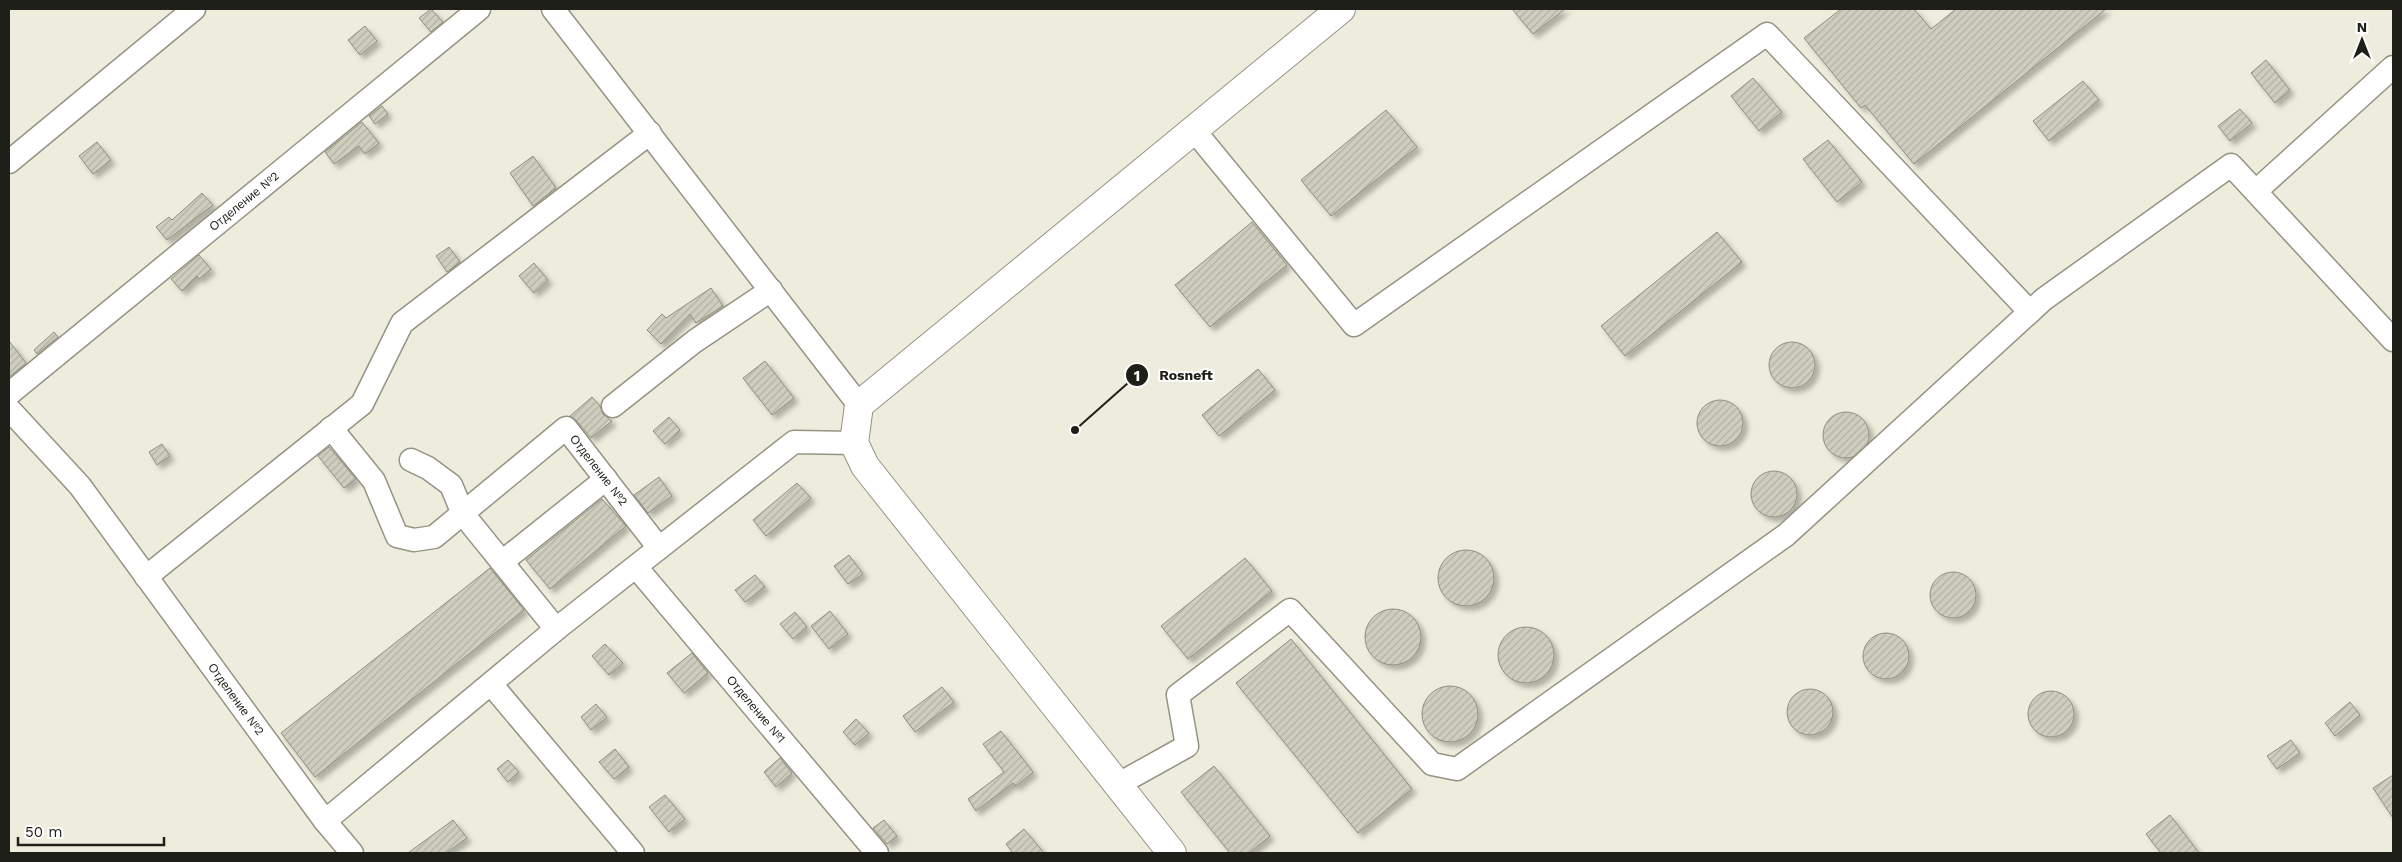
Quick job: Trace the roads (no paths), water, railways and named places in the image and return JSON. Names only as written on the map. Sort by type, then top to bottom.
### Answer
[{"type":"main road","points":[[1172,853],[864,466],[854,443],[859,405],[1341,9]]},
{"type":"street","points":[[9,162],[194,9]]},
{"type":"street","name":"Отделение №2","points":[[9,394],[478,9]]},
{"type":"street","points":[[553,9],[859,405]]},
{"type":"street","points":[[1193,129],[1354,325],[1767,34],[2030,312]]},
{"type":"street","points":[[2256,192],[2393,67]]},
{"type":"street","points":[[146,577],[362,404],[402,323],[650,133]]},
{"type":"street","points":[[1117,785],[1187,746],[1178,695],[1290,610],[1432,764],[1457,769],[1786,535],[2044,299],[2231,165],[2393,340]]},
{"type":"street","points":[[613,406],[695,341],[771,290]]},
{"type":"street","name":"Отделение №2","points":[[9,409],[80,486],[325,821]]},
{"type":"street","name":"Отделение №2","points":[[331,428],[374,481],[397,536],[414,540],[434,537],[566,428],[660,548]]},
{"type":"street","points":[[352,853],[325,821],[556,629],[794,442],[854,443]]},
{"type":"street","points":[[411,460],[428,468],[451,486],[463,514],[556,629]]},
{"type":"street","points":[[502,562],[606,479]]},
{"type":"street","name":"Отделение №1","points":[[636,566],[877,853]]},
{"type":"street","points":[[491,684],[633,853]]},
{"type":"place","name":"Rosneft","points":[[1075,430]]}]
